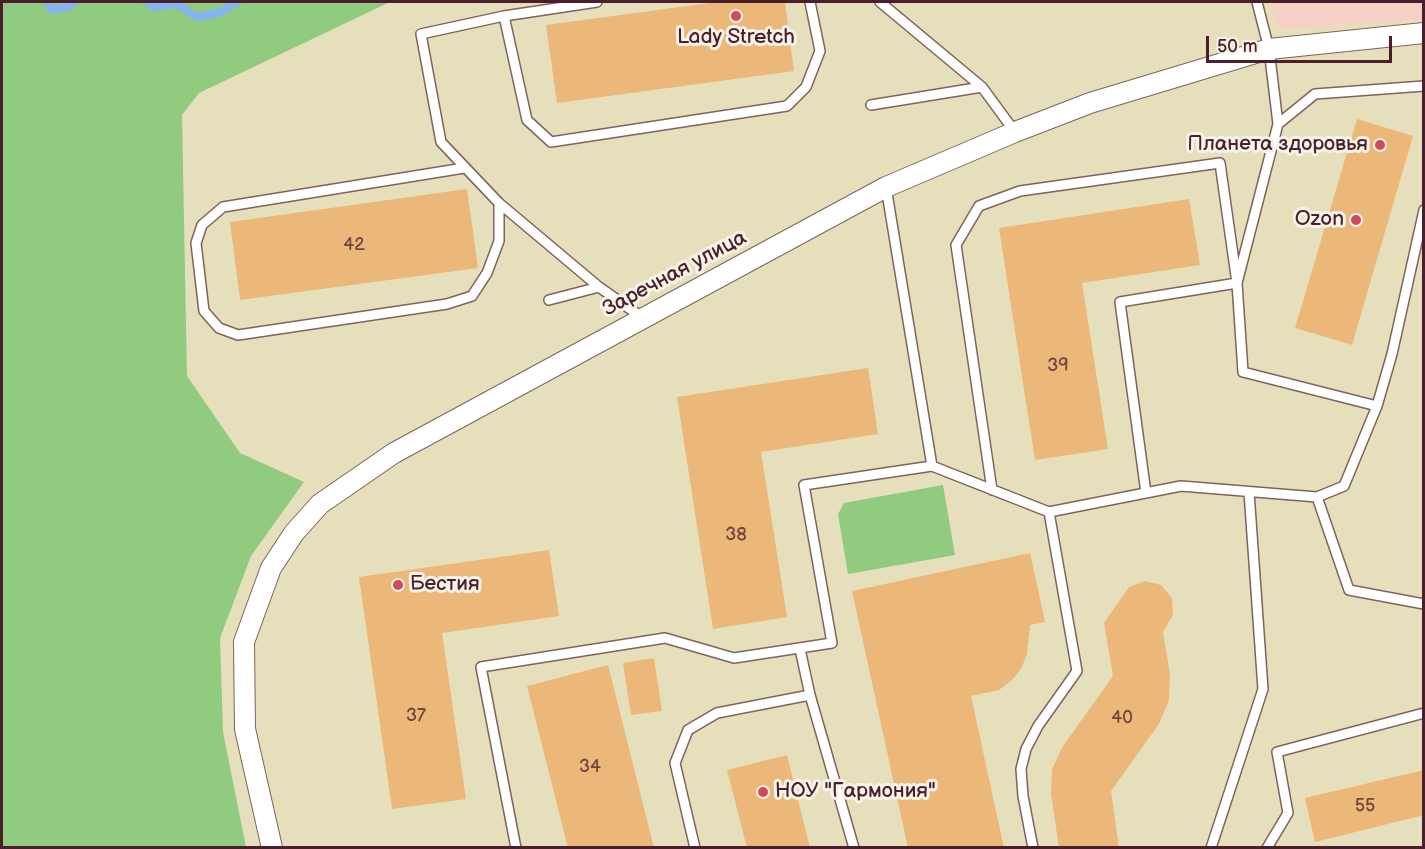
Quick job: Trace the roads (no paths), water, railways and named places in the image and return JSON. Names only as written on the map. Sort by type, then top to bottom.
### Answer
[{"type":"street","name":"Заречная улица","points":[[272,848],[245,729],[244,642],[271,568],[294,533],[320,504],[394,453],[886,187],[1090,103],[1269,49],[1424,33]]},
{"type":"lane","points":[[597,2],[504,16],[421,34],[441,142],[499,203],[599,286],[644,318]]},
{"type":"lane","points":[[504,16],[527,120],[551,142],[787,106],[806,87],[820,51],[810,2]]},
{"type":"lane","points":[[880,2],[982,87],[1015,132]]},
{"type":"lane","points":[[1237,283],[1278,124],[1269,49],[1257,2]]},
{"type":"lane","points":[[1278,124],[1315,94],[1424,86]]},
{"type":"lane","points":[[871,105],[982,87]]},
{"type":"lane","points":[[992,490],[956,245],[979,206],[1020,191],[1220,164],[1237,283],[1243,372],[1377,406]]},
{"type":"lane","points":[[464,168],[223,207],[202,225],[196,243],[204,310],[219,328],[238,335],[447,304],[472,296],[487,273],[499,242],[499,203]]},
{"type":"lane","points":[[886,187],[932,466]]},
{"type":"lane","points":[[516,848],[481,667],[665,638],[734,658],[832,643],[804,485],[932,466],[1048,512],[1180,486],[1317,497],[1344,486],[1377,406],[1392,354],[1424,210]]},
{"type":"lane","points":[[1146,493],[1120,302],[1237,283]]},
{"type":"lane","points":[[549,300],[599,286]]},
{"type":"lane","points":[[1211,848],[1263,689],[1249,492]]},
{"type":"lane","points":[[1317,497],[1349,590],[1424,604]]},
{"type":"lane","points":[[1033,848],[1023,796],[1021,769],[1026,749],[1038,726],[1077,671],[1048,512]]},
{"type":"lane","points":[[800,649],[810,695],[854,848]]},
{"type":"lane","points":[[695,848],[675,763],[688,730],[717,713],[810,695]]},
{"type":"lane","points":[[1267,848],[1288,813],[1277,752],[1424,713]]},
{"type":"waterway","points":[[47,2],[52,10],[70,6],[74,2]]},
{"type":"waterway","points":[[147,2],[153,7],[177,4],[197,17],[219,13],[237,2]]},
{"type":"place","name":"Lady Stretch","points":[[736,16]]},
{"type":"place","name":"Планета здоровья","points":[[1380,145]]},
{"type":"place","name":"Ozon","points":[[1356,220]]},
{"type":"place","name":"Бестия","points":[[398,585]]},
{"type":"place","name":"НОУ \"Гармония\"","points":[[763,792]]}]
